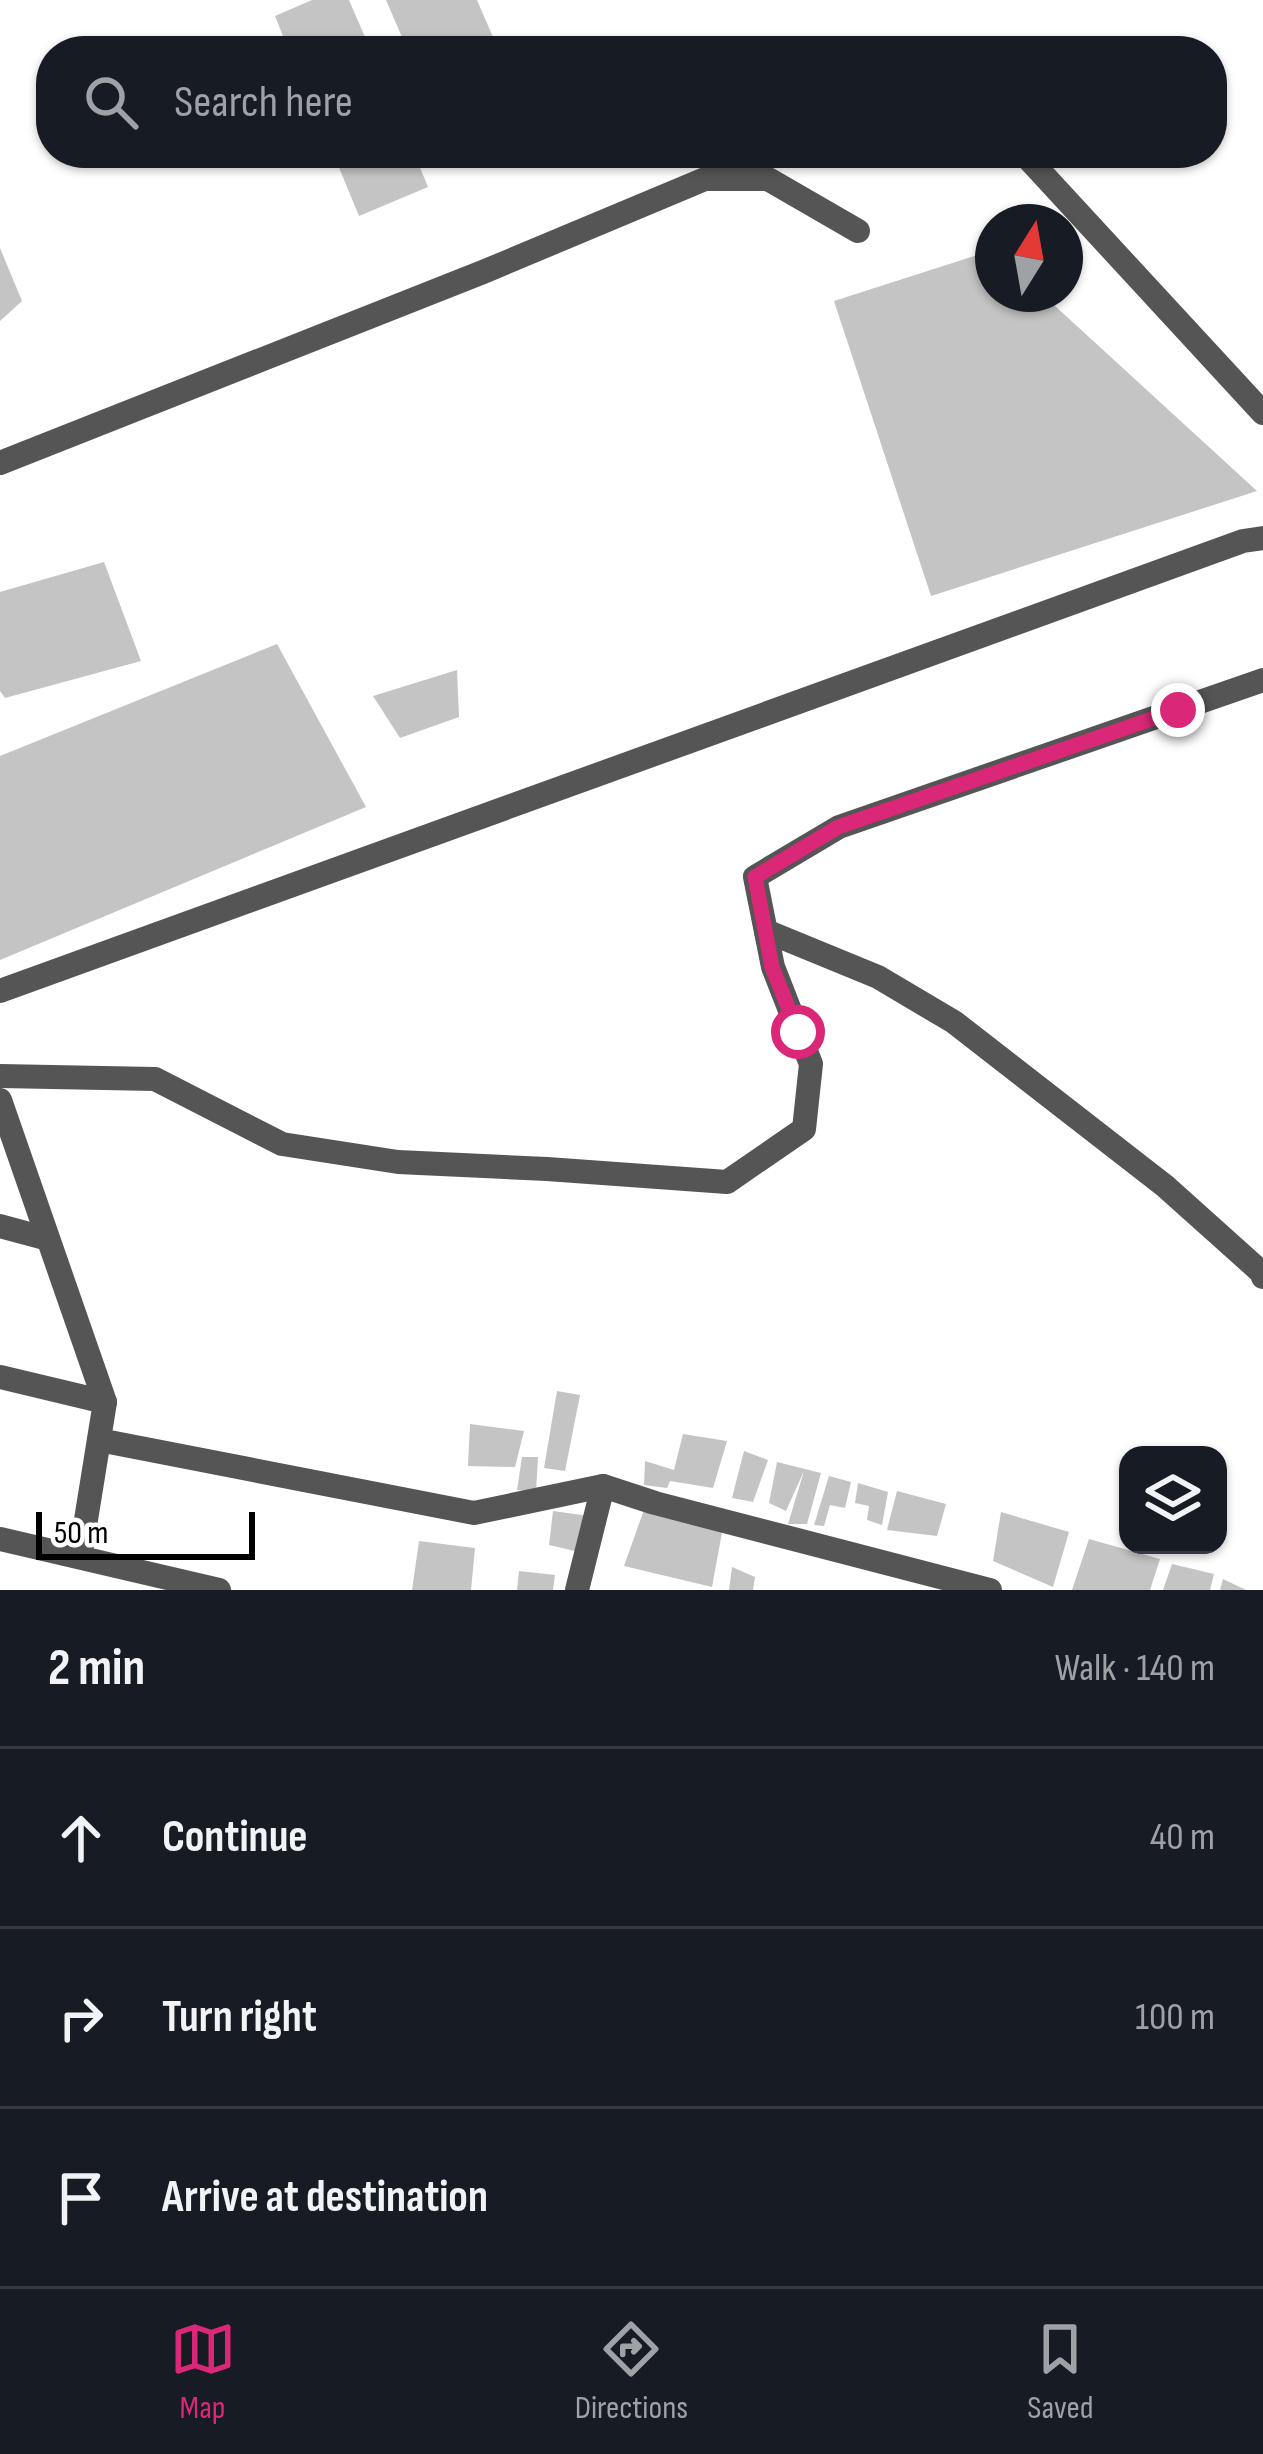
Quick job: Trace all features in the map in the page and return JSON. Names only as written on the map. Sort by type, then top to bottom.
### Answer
[{"type":"street","points":[[1037,168],[1263,413]]},
{"type":"street","points":[[0,463],[705,179],[768,179],[858,231]]},
{"type":"street","points":[[0,992],[1244,541],[1263,538]]},
{"type":"street","points":[[0,1076],[155,1079],[281,1144],[398,1162],[728,1182],[804,1129],[811,1064],[772,967],[755,877],[838,827],[1263,680]]},
{"type":"street","points":[[766,931],[878,977],[954,1022],[1165,1186],[1263,1277]]},
{"type":"street","points":[[0,1100],[105,1402],[80,1557]]},
{"type":"street","points":[[0,1226],[48,1238]]},
{"type":"street","points":[[0,1377],[105,1402]]},
{"type":"street","points":[[99,1440],[474,1513],[603,1486],[990,1590]]},
{"type":"street","points":[[577,1590],[603,1486]]},
{"type":"street","points":[[0,1539],[219,1590]]},
{"type":"building","points":[[312,0],[349,0],[365,36],[283,36],[275,16]]},
{"type":"building","points":[[386,0],[477,0],[493,36],[402,36]]},
{"type":"building","points":[[339,168],[420,168],[428,187],[359,216]]},
{"type":"building","points":[[0,248],[22,301],[0,321]]},
{"type":"building","points":[[975,256],[975,312],[1062,312],[1257,491],[931,596],[834,301]]},
{"type":"building","points":[[104,562],[141,661],[5,698],[0,691],[0,592]]},
{"type":"building","points":[[277,644],[366,807],[0,960],[0,756]]},
{"type":"building","points":[[457,670],[459,717],[400,738],[373,696]]},
{"type":"building","points":[[557,1391],[580,1395],[565,1471],[544,1468]]},
{"type":"building","points":[[470,1424],[524,1431],[515,1467],[468,1466]]},
{"type":"building","points":[[683,1434],[727,1441],[713,1488],[670,1481],[667,1488],[644,1485],[645,1461],[674,1470]]},
{"type":"building","points":[[744,1451],[768,1460],[753,1502],[732,1498]]},
{"type":"building","points":[[522,1457],[538,1457],[536,1492],[517,1490]]},
{"type":"building","points":[[777,1462],[821,1473],[807,1524],[788,1524],[804,1471],[786,1511],[769,1503]]},
{"type":"building","points":[[829,1476],[851,1482],[845,1508],[830,1505],[824,1526],[814,1525]]},
{"type":"building","points":[[858,1483],[888,1492],[882,1525],[867,1520],[869,1506],[855,1503]]},
{"type":"building","points":[[897,1491],[946,1504],[937,1536],[887,1530]]},
{"type":"building","points":[[645,1507],[723,1527],[712,1587],[624,1566]]},
{"type":"building","points":[[553,1511],[603,1518],[596,1556],[549,1545]]},
{"type":"building","points":[[1001,1512],[1069,1532],[1053,1587],[993,1561]]},
{"type":"building","points":[[1089,1539],[1119,1547],[1119,1554],[1160,1559],[1150,1590],[1072,1590]]},
{"type":"building","points":[[419,1541],[475,1548],[471,1590],[412,1590]]},
{"type":"building","points":[[1172,1564],[1214,1574],[1210,1590],[1163,1590]]},
{"type":"building","points":[[732,1567],[755,1577],[753,1590],[729,1590]]},
{"type":"building","points":[[519,1571],[555,1575],[553,1590],[517,1590]]},
{"type":"building","points":[[1223,1579],[1246,1590],[1220,1590]]},
{"type":"route","points":[[798,1032],[772,967],[755,877],[838,827],[1178,710]]}]
